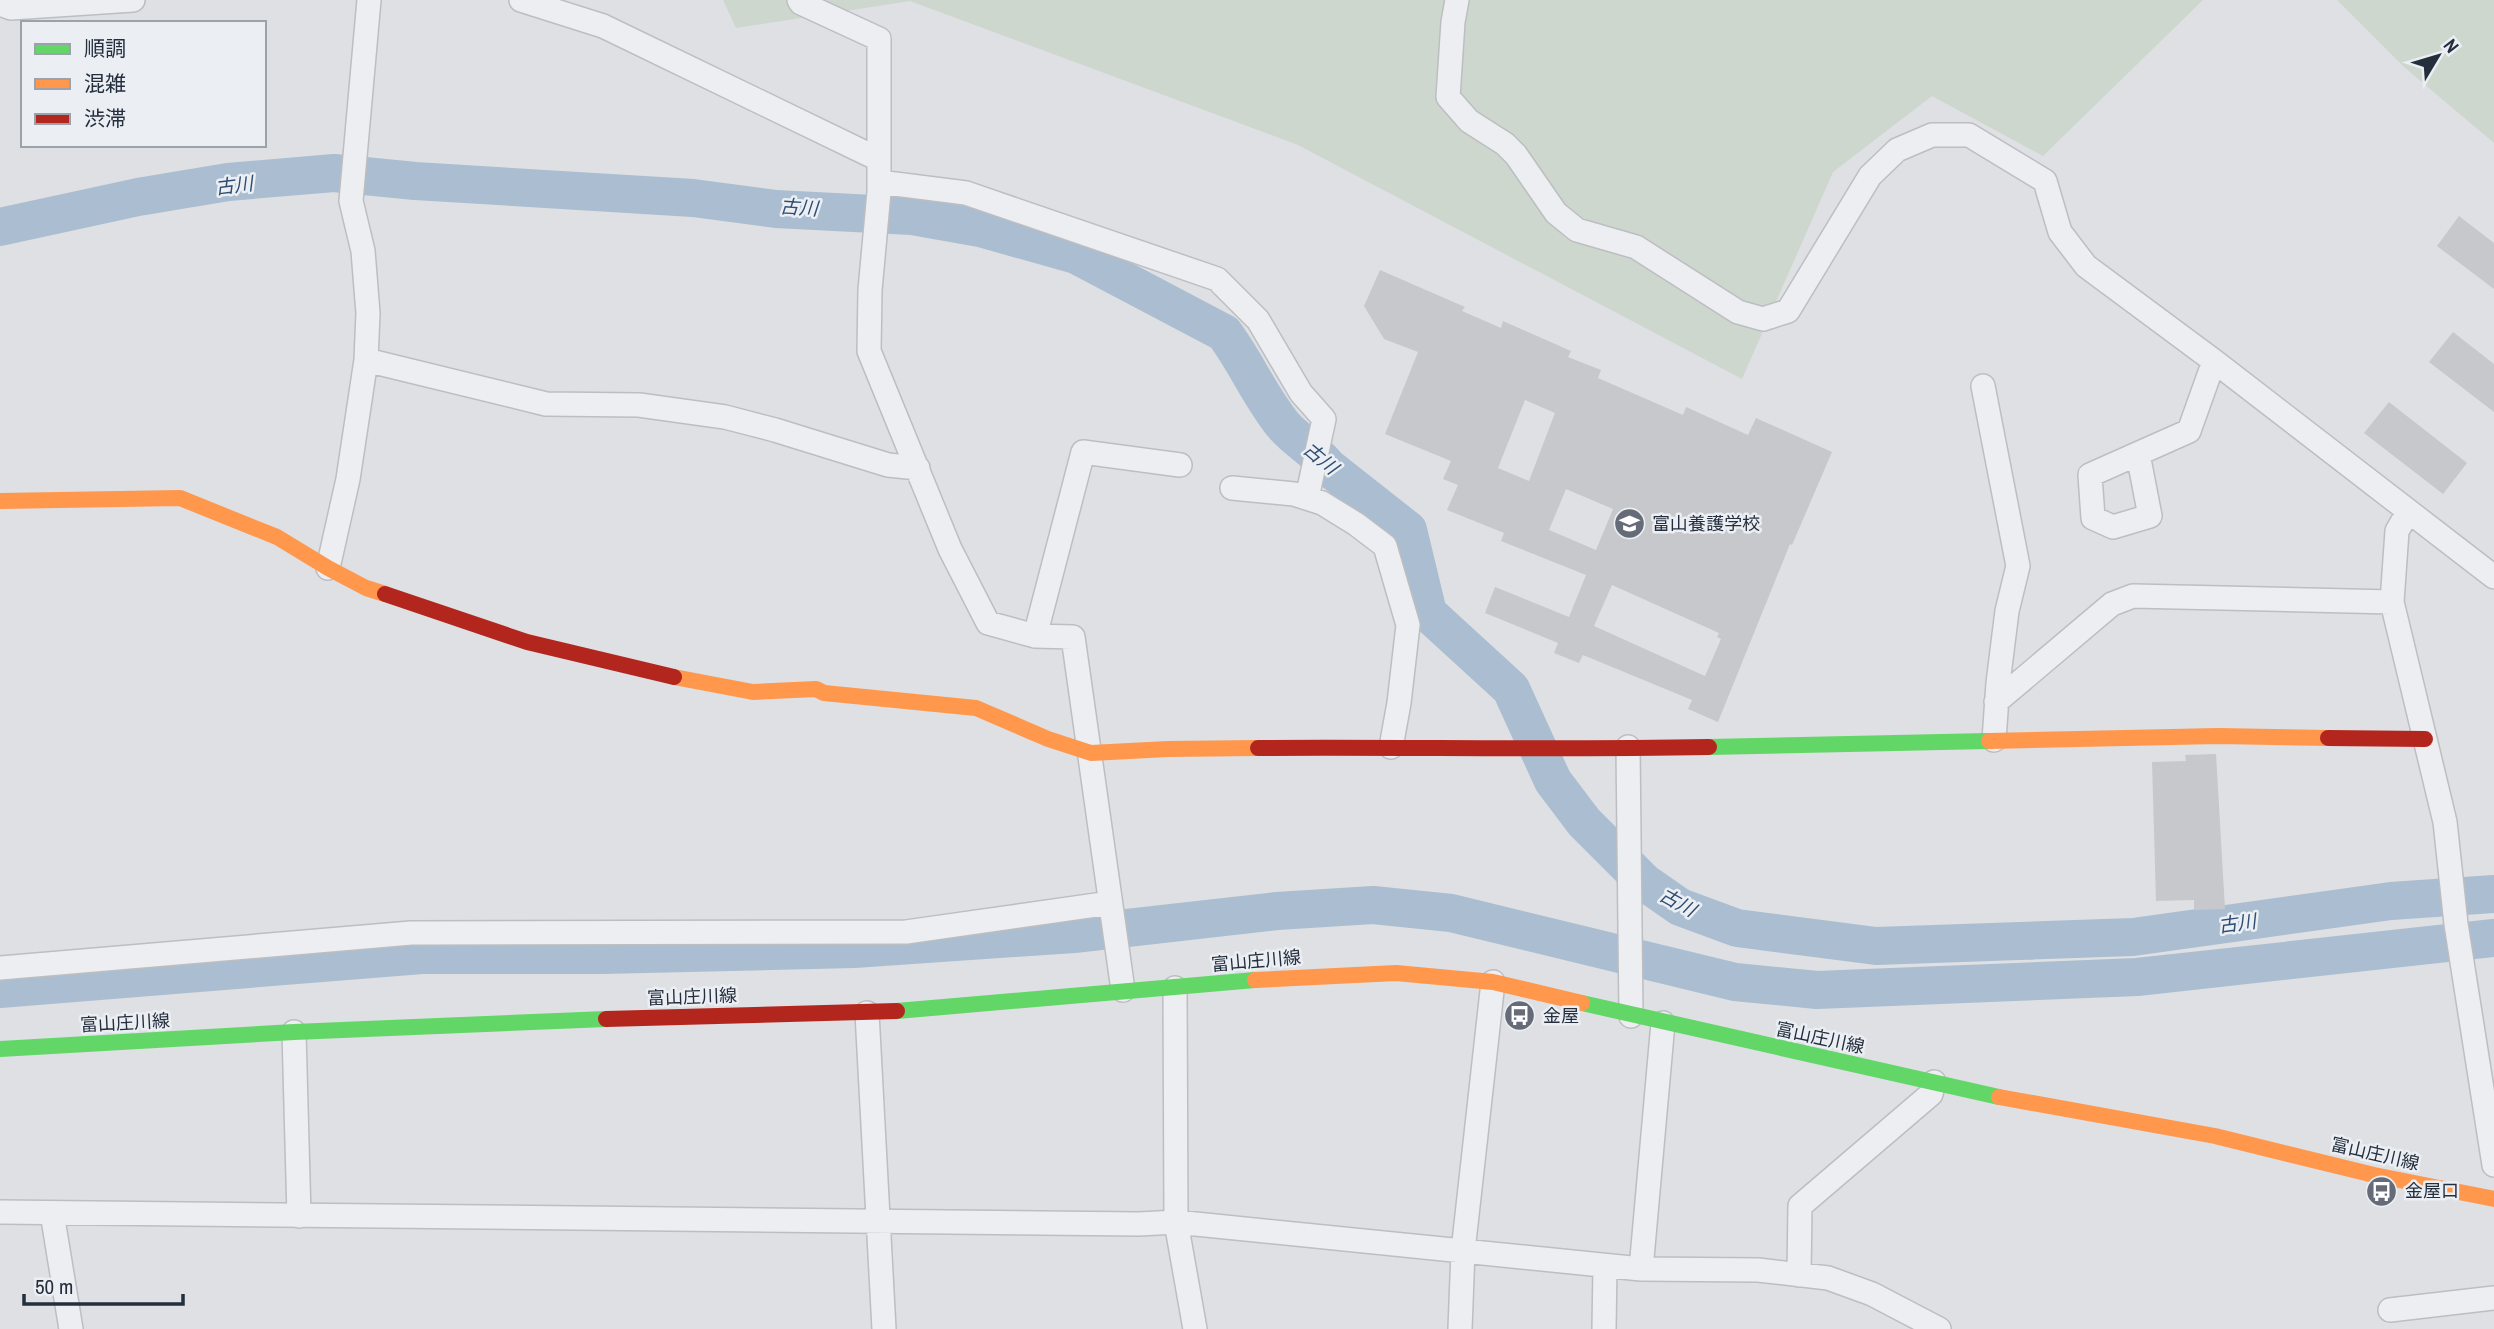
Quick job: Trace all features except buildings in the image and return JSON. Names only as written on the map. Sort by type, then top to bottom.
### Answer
[{"type":"main road","points":[[0,501],[180,498],[276,537],[366,588],[514,638],[667,676],[753,692],[816,689],[824,693],[976,708],[1091,754],[1168,749],[1391,747],[1557,750],[2218,736],[2425,739]]},
{"type":"main road","name":"富山庄川線","points":[[0,1049],[294,1032],[681,1016],[867,1013],[1122,990],[1308,976],[1396,973],[1493,982],[1631,1016],[2001,1097],[2215,1136],[2374,1175],[2490,1199]]},
{"type":"street","points":[[0,4],[10,8],[133,0]]},
{"type":"street","points":[[328,568],[348,479],[366,360],[368,313],[363,251],[351,201],[369,0]]},
{"type":"street","points":[[521,0],[603,26],[879,178],[966,193],[1217,279],[1258,320],[1301,393],[1324,419],[1309,490]]},
{"type":"street","points":[[799,0],[879,39],[879,178],[870,290],[869,351],[950,549],[988,622],[1035,636],[1073,637],[1122,990]]},
{"type":"street","points":[[1457,0],[1448,97],[1469,121],[1505,144],[1516,155],[1556,213],[1577,229],[1636,247],[1738,312],[1763,319],[1788,311],[1870,176],[1897,150],[1932,135],[1969,135],[2045,181],[2060,232],[2085,265],[2494,577]]},
{"type":"street","points":[[366,360],[546,404],[639,405],[725,417],[888,465],[918,468]]},
{"type":"street","points":[[2138,454],[2189,430],[2214,361]]},
{"type":"street","points":[[1983,386],[2018,566],[2007,611],[1994,740]]},
{"type":"street","points":[[1035,636],[1083,452],[1180,465]]},
{"type":"street","points":[[1232,488],[1294,494],[1309,490]]},
{"type":"street","points":[[1309,490],[1322,503],[1385,546],[1408,625],[1391,747]]},
{"type":"street","points":[[2409,512],[2397,531],[2392,602],[2445,822],[2461,960],[2494,1166],[2490,1199]]},
{"type":"street","points":[[1996,702],[2112,604],[2133,596],[2392,602]]},
{"type":"street","points":[[1628,747],[1631,1016]]},
{"type":"street","points":[[0,968],[411,933],[906,932],[1111,908]]},
{"type":"street","points":[[1460,1329],[1463,1251],[1493,982]]},
{"type":"street","points":[[1175,988],[1176,1222],[1195,1329]]},
{"type":"street","points":[[867,1013],[884,1329]]},
{"type":"street","points":[[1641,1269],[1663,1023]]},
{"type":"street","points":[[294,1032],[299,1216]]},
{"type":"street","points":[[1799,1275],[1800,1206],[1931,1094],[1934,1082]]},
{"type":"street","points":[[0,1212],[878,1222],[1176,1222],[1605,1266],[1721,1269],[1828,1278],[1872,1294],[1939,1329]]},
{"type":"street","points":[[52,1213],[71,1329]]},
{"type":"street","points":[[1604,1329],[1605,1266]]},
{"type":"street","points":[[2390,1310],[2494,1298]]},
{"type":"shaded area","points":[[723,0],[2203,0],[2043,156],[1932,96],[1833,172],[1742,379],[1298,145],[910,1],[736,28]]},
{"type":"shaded area","points":[[2337,0],[2494,0],[2494,143],[2404,67]]},
{"type":"waterway","name":"古川","points":[[0,227],[138,197],[228,182],[334,173],[415,181],[693,198],[776,209],[912,216],[980,228],[1076,255],[1224,333],[1284,426],[1328,467],[1408,530],[1428,613],[1511,689],[1553,781],[1584,822],[1644,882],[1680,907],[1737,928],[1876,946],[2133,937],[2391,901],[2494,894]]},
{"type":"waterway","points":[[0,989],[422,955],[602,955],[854,949],[1074,934],[1277,911],[1373,905],[1451,913],[1735,982],[1817,990],[2137,977],[2494,938]]},
{"type":"traffic: fast","points":[[1709,747],[1989,741]]},
{"type":"traffic: fast","points":[[897,1011],[1255,980]]},
{"type":"traffic: fast","points":[[1582,1003],[1999,1097]]},
{"type":"traffic: fast","points":[[0,1049],[294,1032],[606,1019]]},
{"type":"traffic: slow","points":[[0,501],[180,498],[277,537],[328,568],[366,588],[385,594]]},
{"type":"traffic: slow","points":[[674,677],[753,692],[816,689],[824,693],[976,708],[1048,739],[1091,753],[1258,748]]},
{"type":"traffic: slow","points":[[1989,741],[2218,736],[2328,738]]},
{"type":"traffic: slow","points":[[1255,980],[1396,973],[1493,982],[1582,1003]]},
{"type":"traffic: slow","points":[[1999,1097],[2215,1136],[2374,1175],[2494,1199]]},
{"type":"traffic: jam","points":[[385,594],[527,642],[674,677]]},
{"type":"traffic: jam","points":[[2328,738],[2425,739]]},
{"type":"traffic: jam","points":[[1258,748],[1709,747]]},
{"type":"traffic: jam","points":[[606,1019],[897,1011]]},
{"type":"place","name":"富山養護学校","points":[[1629,524]]},
{"type":"place","name":"金屋","points":[[1520,1016]]},
{"type":"place","name":"金屋口","points":[[2382,1191]]}]
